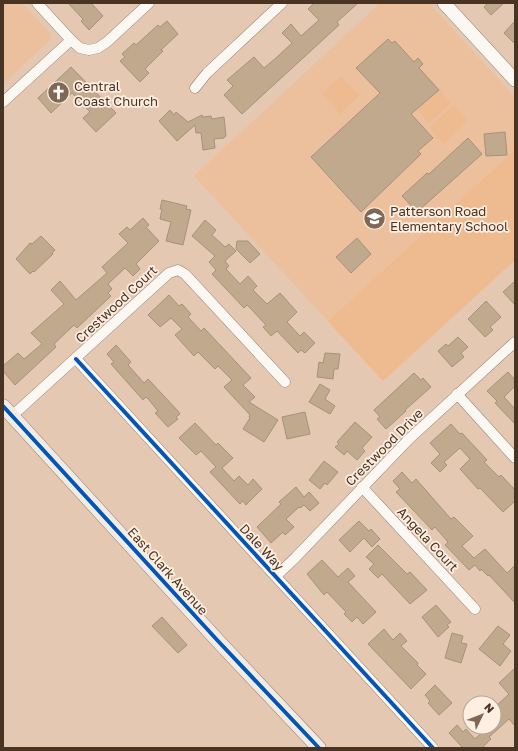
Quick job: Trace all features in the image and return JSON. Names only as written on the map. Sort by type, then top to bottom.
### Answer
[{"type":"main road","name":"East Clark Avenue","points":[[8,411],[218,641],[319,748]]},
{"type":"street","points":[[36,3],[80,48],[89,50],[98,48],[107,42],[149,3]]},
{"type":"street","points":[[195,88],[207,72],[282,3]]},
{"type":"street","points":[[444,3],[515,80]]},
{"type":"street","points":[[3,102],[71,40]]},
{"type":"street","name":"Crestwood Court","points":[[8,411],[76,359],[169,273],[178,270],[185,274],[285,382]]},
{"type":"street","name":"Crestwood Drive","points":[[276,576],[409,439],[515,342]]},
{"type":"street","name":"Dale Way","points":[[76,359],[434,748]]},
{"type":"street","points":[[457,394],[515,458]]},
{"type":"street","name":"Angela Court","points":[[362,487],[475,609]]},
{"type":"shaded area","points":[[3,3],[22,3],[51,34],[51,39],[3,84]]},
{"type":"shaded area","name":"Patterson Road Elementary School","points":[[380,3],[429,3],[515,97],[515,260],[383,381],[194,176]]},
{"type":"shaded area","points":[[341,76],[359,96],[340,114],[322,94]]},
{"type":"shaded area","points":[[439,89],[451,103],[429,123],[417,110]]},
{"type":"shaded area","points":[[454,105],[468,121],[444,144],[429,128]]},
{"type":"shaded area","points":[[515,150],[515,260],[383,381],[328,321]]},
{"type":"building","points":[[68,3],[91,3],[103,16],[89,30],[81,21],[83,19]]},
{"type":"building","points":[[314,3],[358,3],[337,22],[339,25],[242,114],[224,95],[233,86],[227,80],[254,57],[264,68],[276,58],[292,43],[282,33],[291,24],[301,36],[319,20],[308,9]]},
{"type":"building","points":[[488,3],[504,3],[491,15],[484,7]]},
{"type":"building","points":[[167,21],[178,34],[161,50],[163,51],[145,69],[149,73],[140,82],[120,61],[125,57],[122,54],[134,43],[136,45],[158,25],[160,27]]},
{"type":"building","points":[[515,21],[515,44],[504,33]]},
{"type":"building","points":[[388,39],[392,43],[395,41],[414,62],[418,58],[423,64],[419,68],[439,90],[411,114],[433,138],[418,151],[421,154],[361,212],[311,157],[380,93],[356,68]]},
{"type":"building","points":[[71,67],[116,113],[96,132],[83,118],[90,112],[72,93],[51,113],[38,98]]},
{"type":"building","points":[[170,110],[174,115],[176,112],[188,122],[202,115],[203,117],[211,116],[212,119],[224,117],[226,136],[224,138],[214,139],[215,148],[203,150],[201,133],[196,133],[195,125],[177,141],[159,121]]},
{"type":"building","points":[[505,132],[507,155],[486,156],[484,134]]},
{"type":"building","points":[[468,138],[482,154],[417,212],[402,196],[427,173],[429,174]]},
{"type":"building","points":[[162,200],[187,206],[186,209],[191,210],[183,245],[166,241],[171,222],[160,219]]},
{"type":"building","points":[[143,218],[149,225],[146,227],[159,241],[136,264],[140,269],[133,276],[125,268],[108,284],[112,289],[108,293],[111,296],[77,328],[74,325],[54,344],[56,347],[15,385],[3,371],[3,366],[18,353],[24,359],[42,344],[31,333],[64,304],[51,290],[60,281],[76,300],[107,273],[102,267],[128,243],[119,234],[127,227],[130,230]]},
{"type":"building","points":[[205,220],[216,230],[212,235],[225,247],[229,244],[236,251],[225,261],[229,266],[226,269],[240,284],[248,276],[257,286],[253,290],[267,304],[280,293],[297,312],[287,322],[300,336],[304,332],[315,343],[305,353],[301,350],[298,353],[277,331],[271,336],[263,327],[266,325],[252,310],[247,305],[244,308],[212,274],[216,270],[209,262],[215,256],[192,236]]},
{"type":"building","points":[[41,236],[55,250],[52,253],[53,254],[30,274],[16,259],[30,243],[32,244]]},
{"type":"building","points":[[357,238],[371,254],[351,273],[336,257]]},
{"type":"building","points":[[237,241],[248,241],[260,254],[250,263],[236,249]]},
{"type":"building","points":[[515,281],[515,305],[503,292]]},
{"type":"building","points":[[169,295],[179,306],[182,304],[191,314],[188,317],[201,331],[204,328],[251,378],[243,385],[255,397],[249,402],[278,420],[264,442],[243,429],[250,418],[250,415],[224,387],[232,380],[218,366],[215,369],[198,352],[194,356],[175,335],[182,329],[171,318],[160,327],[148,315]]},
{"type":"building","points":[[486,301],[501,317],[490,327],[493,330],[485,337],[468,319]]},
{"type":"building","points":[[458,337],[468,347],[461,353],[464,357],[452,367],[438,351],[446,344],[448,346]]},
{"type":"building","points":[[116,345],[131,362],[128,365],[144,383],[148,379],[180,414],[176,417],[178,419],[168,427],[155,413],[158,411],[149,400],[146,397],[143,400],[111,364],[114,362],[107,354]]},
{"type":"building","points":[[325,353],[340,354],[338,369],[334,369],[333,379],[317,377],[319,362],[323,363]]},
{"type":"building","points":[[508,372],[515,380],[515,386],[504,397],[515,409],[515,424],[495,403],[497,401],[487,391]]},
{"type":"building","points":[[414,373],[421,380],[423,378],[431,387],[386,429],[377,419],[380,417],[374,410]]},
{"type":"building","points":[[320,384],[330,390],[325,399],[335,406],[330,414],[309,402]]},
{"type":"building","points":[[305,412],[310,434],[287,439],[282,417]]},
{"type":"building","points":[[355,422],[372,437],[362,448],[365,451],[357,460],[347,451],[344,455],[335,447],[339,444],[337,442]]},
{"type":"building","points":[[195,423],[216,445],[218,443],[233,458],[222,468],[234,481],[239,476],[248,485],[253,479],[262,489],[246,505],[243,501],[240,504],[210,472],[216,467],[201,451],[196,455],[179,438]]},
{"type":"building","points":[[451,424],[460,434],[462,433],[487,460],[484,462],[499,477],[501,475],[515,490],[515,501],[503,512],[480,488],[478,489],[460,469],[470,459],[460,448],[444,462],[447,465],[440,472],[431,463],[440,454],[430,443]]},
{"type":"building","points":[[324,461],[338,472],[327,485],[325,483],[320,489],[309,480]]},
{"type":"building","points":[[402,472],[412,483],[416,479],[451,519],[454,517],[473,536],[462,546],[474,558],[485,549],[507,573],[515,565],[515,603],[489,575],[488,576],[481,569],[480,571],[475,565],[469,570],[445,545],[448,542],[435,527],[432,530],[396,492],[400,489],[393,481]]},
{"type":"building","points":[[296,487],[304,497],[309,492],[319,503],[310,511],[304,505],[300,508],[299,507],[286,519],[294,527],[285,535],[283,532],[271,543],[257,527],[281,504],[279,502]]},
{"type":"building","points":[[359,521],[369,531],[371,529],[380,539],[372,547],[364,538],[350,552],[339,540]]},
{"type":"building","points":[[378,545],[407,574],[410,572],[427,590],[410,604],[382,574],[378,578],[369,569],[374,564],[366,557]]},
{"type":"building","points":[[322,560],[338,577],[348,568],[355,576],[348,582],[376,612],[363,624],[357,617],[352,622],[344,614],[346,612],[327,592],[324,595],[307,574]]},
{"type":"building","points":[[436,605],[451,622],[447,625],[449,627],[438,637],[422,617]]},
{"type":"building","points":[[162,617],[187,645],[178,653],[152,626]]},
{"type":"building","points":[[498,626],[510,635],[503,644],[511,651],[500,666],[479,649]]},
{"type":"building","points":[[384,629],[393,640],[400,633],[407,641],[401,646],[418,663],[417,665],[426,674],[411,689],[368,644]]},
{"type":"building","points":[[452,633],[463,636],[461,643],[467,644],[461,663],[445,658]]},
{"type":"building","points":[[515,668],[515,726],[509,719],[502,725],[502,701],[509,694],[499,683]]},
{"type":"building","points":[[435,685],[452,703],[439,715],[428,703],[430,701],[425,695]]},
{"type":"building","points":[[457,725],[462,731],[462,735],[471,735],[475,739],[479,735],[491,735],[489,737],[491,739],[482,748],[463,748],[449,733]]},
{"type":"cycle path","points":[[76,359],[433,748]]},
{"type":"cycle path","points":[[3,406],[218,641],[319,748]]},
{"type":"place","name":"Central Coast Church","points":[[59,93]]},
{"type":"place","name":"Patterson Road Elementary School","points":[[374,218]]}]
